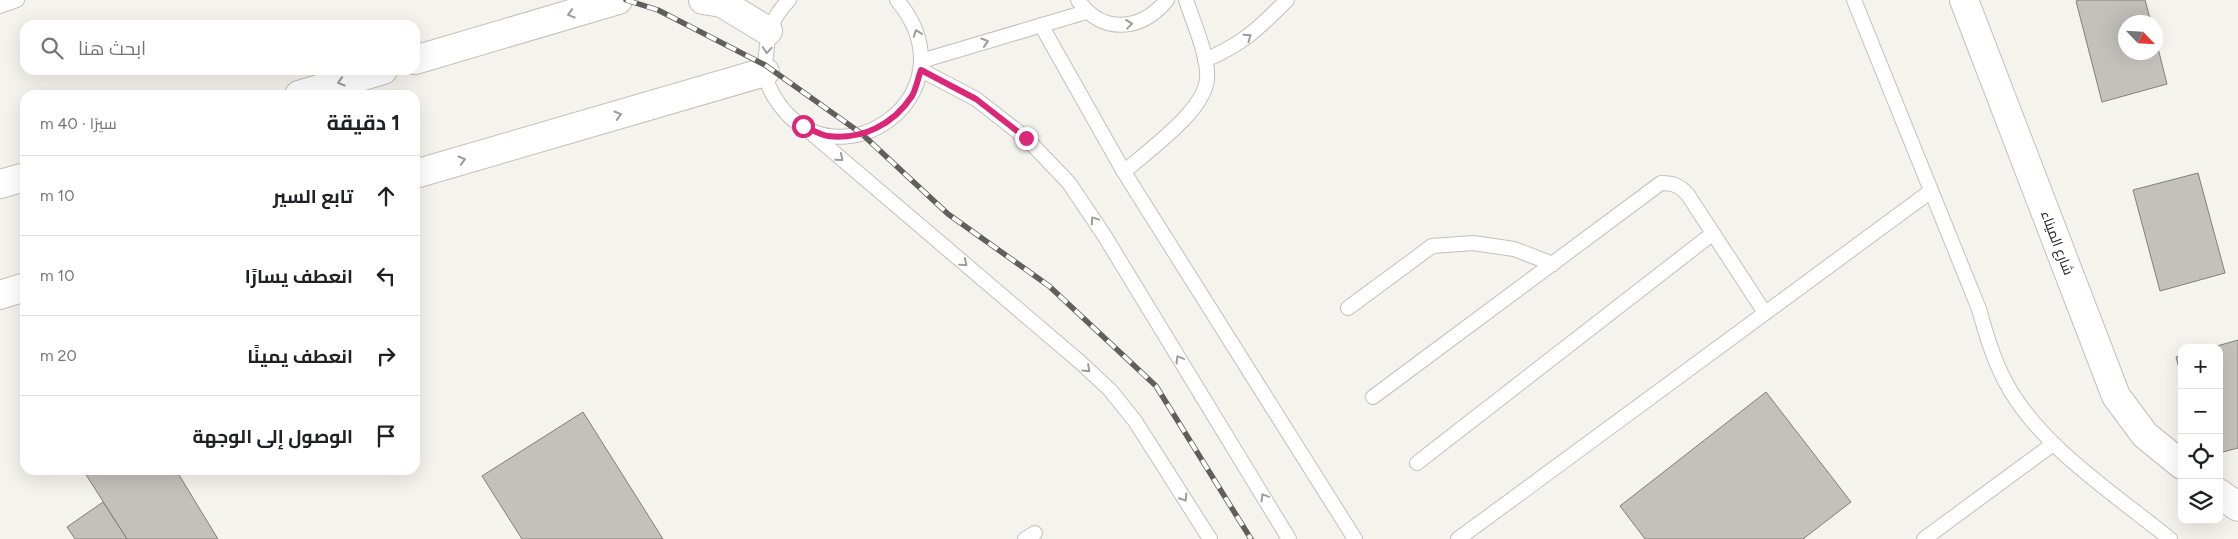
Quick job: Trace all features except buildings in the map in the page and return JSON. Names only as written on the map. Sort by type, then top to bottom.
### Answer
[{"type":"street","points":[[420,59],[618,0]]},
{"type":"street","points":[[703,0],[722,4],[768,30]]},
{"type":"street","name":"شارع الميناء","points":[[1964,0],[2116,396],[2145,435],[2178,462]]},
{"type":"street","points":[[420,173],[765,72]]},
{"type":"street","points":[[316,90],[366,75]]},
{"type":"street","points":[[0,184],[20,178]]},
{"type":"street","points":[[0,295],[20,289]]},
{"type":"street","points":[[2223,496],[2238,507]]},
{"type":"lane","points":[[0,6],[16,0]]},
{"type":"lane","points":[[789,0],[779,10],[768,30],[765,72],[772,94],[785,112],[1110,390],[1135,421],[1210,539]]},
{"type":"lane","points":[[803,126],[826,136],[852,137],[876,129],[897,114],[913,94],[921,66],[920,38],[910,16],[897,0]]},
{"type":"lane","points":[[1078,0],[1086,12],[1102,21],[1119,25],[1138,23],[1154,14],[1167,0]]},
{"type":"lane","points":[[1124,172],[1193,111],[1203,96],[1207,78],[1205,60],[1186,0]]},
{"type":"lane","points":[[1205,60],[1231,49],[1256,31],[1287,0]]},
{"type":"lane","points":[[1854,0],[1979,309],[1990,346],[2006,382],[2027,415],[2052,444],[2170,539]]},
{"type":"lane","points":[[921,66],[1041,25],[1086,12]]},
{"type":"lane","points":[[1041,25],[1124,172],[1355,539]]},
{"type":"lane","points":[[921,66],[976,99],[1026,138],[1069,183],[1104,235],[1289,539]]},
{"type":"lane","points":[[1373,397],[1661,183],[1671,183],[1681,187],[1765,313]]},
{"type":"lane","points":[[1458,539],[1931,191]]},
{"type":"lane","points":[[1417,463],[1712,234]]},
{"type":"lane","points":[[1348,308],[1432,246],[1474,243],[1514,249],[1553,264]]},
{"type":"lane","points":[[1924,539],[2052,444]]},
{"type":"railway","points":[[626,0],[658,10],[765,65],[862,134],[948,214],[1049,286],[1156,386],[1251,539]]},
{"type":"route","points":[[803,126],[826,136],[852,137],[876,129],[897,114],[913,94],[921,70],[976,99],[1026,138]]}]
